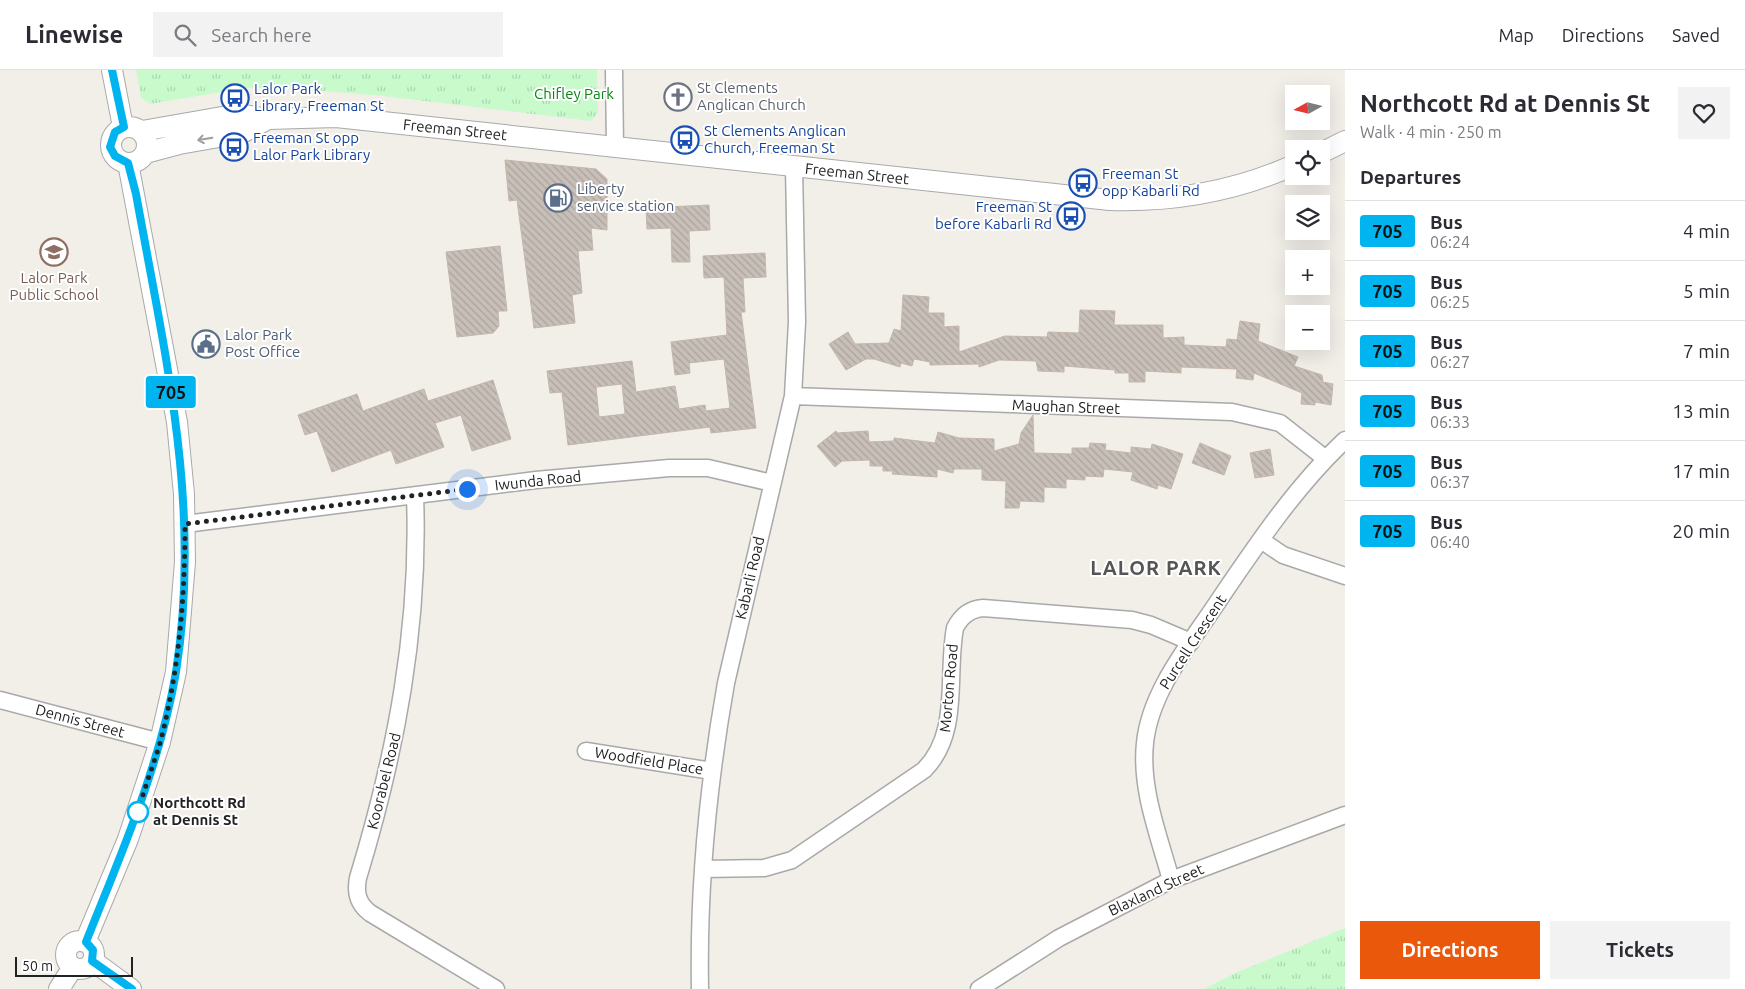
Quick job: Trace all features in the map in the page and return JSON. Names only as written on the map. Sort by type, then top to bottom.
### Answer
[{"type":"street","points":[[86,942],[128,839],[160,742],[176,672],[182,608],[185,524],[176,422],[137,158],[147,142],[133,129],[112,70]]},
{"type":"street","points":[[614,70],[615,148]]},
{"type":"street","name":"Freeman Street","points":[[133,129],[239,114],[268,119],[336,118],[1053,196],[1131,201],[1182,196],[1229,188],[1285,169]]},
{"type":"street","name":"Freeman Street","points":[[137,158],[179,144],[242,133],[268,119]]},
{"type":"street","points":[[133,129],[115,132],[110,147],[115,156],[137,158]]},
{"type":"street","points":[[1330,148],[1345,141]]},
{"type":"street","name":"Kabarli Road","points":[[700,989],[703,869],[712,771],[726,684],[792,396],[797,322],[794,167]]},
{"type":"street","name":"Maughan Street","points":[[792,396],[1232,412],[1280,423],[1326,459]]},
{"type":"street","name":"Purcell Crescent","points":[[1171,880],[1150,801],[1145,773],[1145,743],[1148,726],[1160,694],[1191,642],[1261,540],[1326,459],[1345,440]]},
{"type":"street","name":"Iwunda Road","points":[[185,524],[536,480],[669,468],[708,468],[772,483]]},
{"type":"street","name":"Koorabel Road","points":[[415,496],[412,621],[402,700],[389,766],[358,878],[358,898],[370,913],[496,989]]},
{"type":"street","points":[[1261,540],[1283,555],[1345,576]]},
{"type":"street","name":"Morton Road","points":[[703,869],[764,868],[785,863],[799,856],[924,770],[940,752],[946,735],[955,628],[961,618],[973,610],[983,608],[1132,620],[1151,625],[1191,642]]},
{"type":"street","name":"Dennis Street","points":[[0,700],[160,742]]},
{"type":"street","name":"Woodfield Place","points":[[586,751],[712,771]]},
{"type":"street","name":"Blaxland Street","points":[[979,989],[1059,938],[1171,880],[1345,815]]},
{"type":"street","points":[[75,942],[86,942],[93,950],[92,961],[86,968],[73,967],[66,956],[69,947],[75,942]]},
{"type":"street","points":[[92,961],[132,989]]},
{"type":"street","points":[[59,989],[73,967]]},
{"type":"green space","name":"Chifley Park","points":[[136,70],[597,70],[598,113],[591,121],[383,96],[275,87],[245,88],[150,104],[141,98]]},
{"type":"green space","points":[[1345,928],[1345,989],[1204,989],[1233,974]]},
{"type":"building","points":[[505,160],[596,169],[607,179],[607,230],[591,228],[593,250],[578,251],[582,293],[572,295],[575,323],[534,328],[517,200],[509,201]]},
{"type":"building","points":[[709,205],[710,230],[689,231],[690,262],[672,262],[671,228],[647,229],[646,208]]},
{"type":"building","points":[[500,246],[507,311],[498,311],[499,326],[493,333],[457,337],[446,252]]},
{"type":"building","points":[[765,253],[766,277],[743,278],[745,312],[741,312],[756,428],[711,433],[710,427],[568,445],[562,392],[550,393],[547,371],[632,361],[636,392],[675,386],[679,409],[705,405],[706,411],[730,408],[724,359],[689,363],[690,373],[675,375],[671,342],[727,335],[724,277],[704,278],[703,256]],"holes":[[[622,384],[625,414],[599,417],[596,387]]]},
{"type":"building","points":[[903,295],[929,297],[928,313],[944,313],[944,327],[959,326],[959,352],[1005,336],[1047,337],[1048,332],[1079,333],[1080,310],[1115,311],[1114,325],[1163,325],[1163,338],[1184,337],[1184,345],[1226,347],[1227,339],[1237,340],[1240,321],[1260,324],[1258,341],[1298,357],[1294,366],[1322,375],[1323,382],[1333,384],[1331,405],[1315,402],[1315,405],[1301,404],[1302,393],[1254,373],[1253,380],[1236,378],[1237,369],[1181,367],[1181,373],[1145,371],[1145,382],[1129,382],[1129,373],[1115,373],[1115,370],[1064,366],[1064,372],[1038,371],[1036,361],[999,360],[979,367],[979,364],[930,365],[930,362],[914,359],[912,366],[901,363],[900,367],[874,359],[866,359],[846,370],[829,344],[848,332],[855,344],[889,343],[894,329],[901,331]]},
{"type":"building","points":[[493,380],[511,439],[472,451],[461,415],[435,423],[444,447],[396,464],[391,450],[332,472],[317,431],[305,435],[298,415],[357,394],[363,411],[424,389],[428,401]]},
{"type":"building","points":[[1033,415],[1034,453],[1072,454],[1072,448],[1089,448],[1090,443],[1106,444],[1105,450],[1131,453],[1131,447],[1151,449],[1152,444],[1183,454],[1171,489],[1158,485],[1157,489],[1131,480],[1133,472],[1104,469],[1103,477],[1085,476],[1085,480],[1066,479],[1066,488],[1044,487],[1044,502],[1020,501],[1019,508],[1005,508],[1006,481],[982,480],[982,469],[954,469],[953,473],[937,469],[937,477],[892,474],[893,471],[883,471],[883,466],[870,466],[870,460],[842,461],[835,467],[817,446],[836,431],[837,433],[868,431],[869,442],[894,441],[894,438],[935,443],[938,432],[959,438],[994,439],[994,451],[1019,444],[1021,433]]},
{"type":"building","points":[[1200,443],[1231,456],[1224,475],[1192,463]]},
{"type":"building","points":[[1270,449],[1274,475],[1255,478],[1250,453]]},
{"type":"bus line","name":"705","points":[[112,70],[124,127],[115,132],[110,147],[119,160],[128,163],[136,194],[180,444],[185,524],[182,617],[176,672],[170,701],[151,773],[128,839],[107,886],[86,942],[93,950],[92,961],[132,989]]},
{"type":"place","name":"St Clements Anglican Church","points":[[678,97]]},
{"type":"place","name":"Lalor Park Library, Freeman St","points":[[235,98]]},
{"type":"place","name":"St Clements Anglican Church, Freeman St","points":[[685,140]]},
{"type":"place","name":"Freeman St opp Lalor Park Library","points":[[234,147]]},
{"type":"place","name":"Freeman St opp Kabarli Rd","points":[[1083,183]]},
{"type":"place","name":"Liberty service station","points":[[558,198]]},
{"type":"place","name":"Freeman St before Kabarli Rd","points":[[1071,216]]},
{"type":"place","name":"Lalor Park Public School","points":[[54,252]]},
{"type":"place","name":"Lalor Park Post Office","points":[[206,344]]},
{"type":"place","name":"Northcott Rd at Dennis St","points":[[138,812]]},
{"type":"district","name":"LALOR PARK","points":[[1156,568]]},
{"type":"route","points":[[138,812],[160,742],[176,672],[182,617],[185,524],[467,489]]}]
